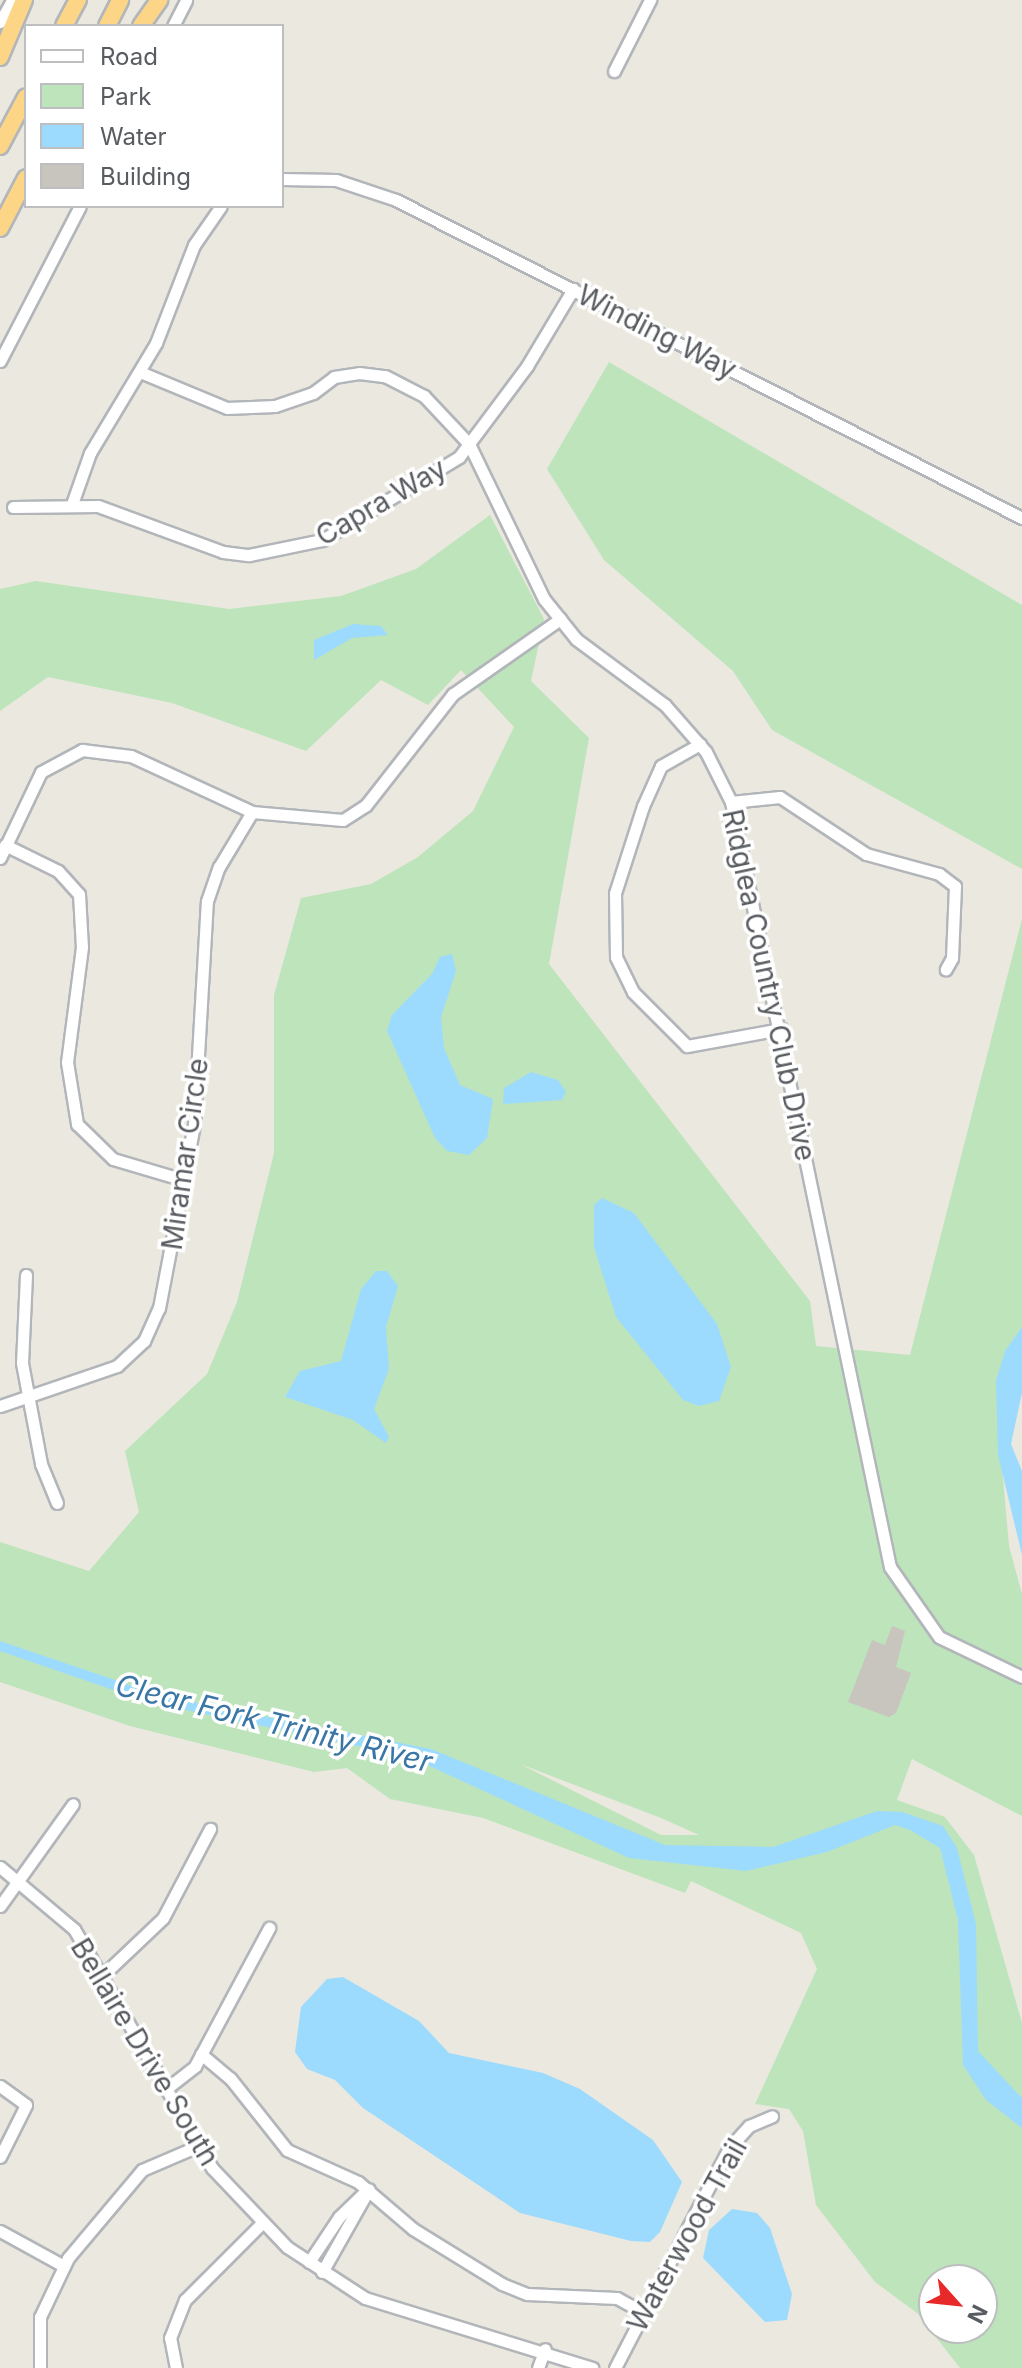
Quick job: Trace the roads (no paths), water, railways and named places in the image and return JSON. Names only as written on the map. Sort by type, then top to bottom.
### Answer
[{"type":"highway","points":[[0,57],[24,0]]},
{"type":"highway","points":[[65,24],[78,0]]},
{"type":"highway","points":[[108,24],[120,0]]},
{"type":"highway","points":[[142,24],[159,0]]},
{"type":"highway","points":[[0,146],[24,101]]},
{"type":"highway","points":[[0,228],[24,182]]},
{"type":"highway","points":[[0,236],[24,208]]},
{"type":"street","points":[[0,22],[12,0]]},
{"type":"street","points":[[174,24],[186,0]]},
{"type":"street","points":[[614,71],[650,0]]},
{"type":"street","name":"Winding Way","points":[[284,179],[336,180],[368,188],[1022,518]]},
{"type":"street","points":[[0,361],[79,208]]},
{"type":"street","points":[[72,504],[101,430],[140,372],[194,245],[220,208]]},
{"type":"street","name":"Capra Way","points":[[13,507],[72,504],[107,509],[223,552],[301,547],[420,486],[469,444],[573,289]]},
{"type":"street","name":"Ridglea Country Club Drive","points":[[140,372],[227,408],[275,406],[313,393],[334,377],[373,374],[424,396],[469,444],[544,599],[576,639],[665,705],[700,744],[731,802],[781,1029],[890,1567],[939,1637],[1022,1677]]},
{"type":"street","points":[[0,858],[41,772],[82,750],[131,756],[252,812],[333,821],[359,812],[453,694],[560,619]]},
{"type":"street","points":[[700,744],[661,766],[643,806],[615,893],[616,957],[633,992],[687,1046],[781,1029]]},
{"type":"street","points":[[731,802],[780,797],[866,854],[939,874],[955,886],[952,958],[946,969]]},
{"type":"street","name":"Miramar Circle","points":[[0,1406],[27,1401],[117,1366],[144,1341],[164,1291],[184,1180],[200,1059],[207,901],[219,867],[252,812]]},
{"type":"street","points":[[5,845],[58,871],[79,894],[82,947],[67,1062],[77,1124],[113,1159],[184,1180]]},
{"type":"street","points":[[26,1275],[22,1363],[27,1401],[57,1503]]},
{"type":"street","points":[[0,1906],[22,1882],[73,1804]]},
{"type":"street","points":[[104,1974],[163,1918],[210,1829]]},
{"type":"street","name":"Bellaire Drive South","points":[[0,1867],[22,1882],[74,1929],[104,1974],[198,2146],[262,2223],[322,2272],[365,2298],[419,2317],[545,2349],[592,2368]]},
{"type":"street","points":[[166,2089],[189,2074],[269,1928]]},
{"type":"street","points":[[201,2054],[230,2078],[287,2150],[369,2189],[413,2229],[519,2292],[617,2298],[642,2312]]},
{"type":"street","points":[[0,2086],[26,2105],[0,2157]]},
{"type":"street","name":"Waterwood Trail","points":[[615,2368],[709,2184],[739,2134],[772,2116]]},
{"type":"street","points":[[40,2368],[40,2317],[64,2266],[127,2183],[142,2170],[198,2146]]},
{"type":"street","points":[[309,2262],[339,2217],[369,2189]]},
{"type":"street","points":[[322,2272],[369,2189]]},
{"type":"street","points":[[176,2368],[170,2338],[185,2300],[262,2223]]},
{"type":"street","points":[[0,2231],[64,2266]]},
{"type":"street","points":[[538,2368],[545,2349]]},
{"type":"water","points":[[353,624],[381,626],[388,635],[352,638],[314,660],[314,640]]},
{"type":"water","points":[[452,954],[456,971],[441,1017],[444,1048],[460,1085],[493,1099],[487,1138],[469,1155],[447,1151],[435,1138],[387,1031],[392,1015],[432,974],[440,957]]},
{"type":"water","points":[[531,1072],[558,1080],[566,1092],[562,1100],[503,1104],[504,1088]]},
{"type":"water","points":[[602,1198],[634,1213],[717,1324],[731,1367],[719,1401],[699,1406],[683,1400],[616,1317],[594,1247],[594,1205]]},
{"type":"water","points":[[376,1271],[387,1271],[398,1286],[386,1327],[389,1369],[374,1409],[389,1437],[386,1443],[353,1420],[285,1397],[300,1371],[341,1361],[361,1289]]},
{"type":"water","points":[[1022,1327],[1022,1393],[1011,1444],[1022,1471],[1022,1555],[998,1455],[996,1381],[1005,1351]]},
{"type":"water","name":"Clear Fork Trinity River","points":[[0,1641],[162,1696],[431,1749],[665,1845],[773,1847],[877,1811],[902,1812],[943,1826],[957,1848],[976,1924],[978,2051],[1022,2098],[1022,2128],[986,2100],[963,2065],[958,1920],[940,1848],[910,1830],[895,1825],[827,1852],[746,1871],[629,1858],[410,1757],[148,1702],[0,1651]]},
{"type":"water","points":[[343,1977],[419,2021],[449,2053],[543,2073],[580,2089],[653,2140],[682,2182],[660,2232],[650,2242],[631,2241],[520,2213],[363,2108],[335,2080],[307,2069],[295,2052],[301,2007],[327,1979]]},
{"type":"water","points":[[732,2209],[757,2213],[770,2228],[792,2294],[787,2320],[765,2322],[703,2258],[709,2230]]}]
